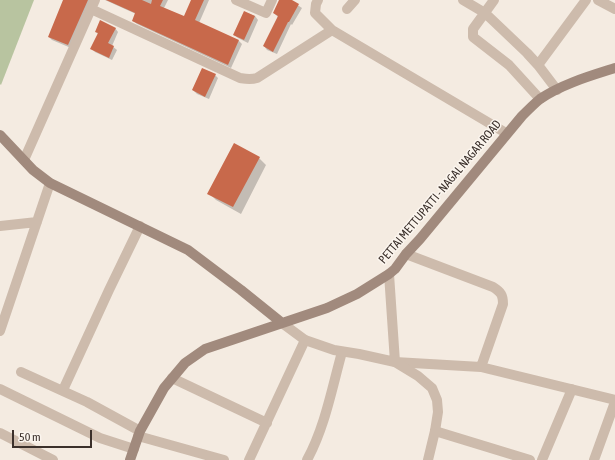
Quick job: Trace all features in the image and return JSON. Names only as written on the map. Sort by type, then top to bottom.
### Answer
[{"type":"main road","name":"PETTAI METTUPATTI - NAGAL NAGAR ROAD","points":[[130,460],[139,434],[164,388],[185,363],[205,349],[226,340],[282,324],[327,308],[357,294],[389,274],[420,239],[506,133],[540,99],[581,79],[615,68]]},
{"type":"main road","points":[[0,135],[33,170],[50,183],[188,250],[242,290],[282,324]]},
{"type":"street","points":[[236,0],[266,13],[272,0]]},
{"type":"street","points":[[318,0],[314,13],[332,30],[506,133]]},
{"type":"street","points":[[347,8],[355,0]]},
{"type":"street","points":[[463,0],[485,13],[538,64],[557,90]]},
{"type":"street","points":[[494,0],[473,29],[472,33],[474,37],[509,65],[540,99]]},
{"type":"street","points":[[538,64],[586,0]]},
{"type":"street","points":[[598,0],[615,9]]},
{"type":"street","points":[[24,160],[93,5],[240,78],[247,80],[257,78],[332,30]]},
{"type":"street","points":[[0,331],[50,183]]},
{"type":"street","points":[[0,226],[37,222]]},
{"type":"street","points":[[63,390],[140,226]]},
{"type":"street","points":[[406,254],[493,287],[501,292],[503,304],[481,367]]},
{"type":"street","points":[[389,274],[395,362]]},
{"type":"street","points":[[282,324],[305,340],[342,352],[395,362],[481,367],[615,401],[594,460]]},
{"type":"street","points":[[249,460],[305,340]]},
{"type":"street","points":[[307,460],[314,448],[320,430],[342,352]]},
{"type":"street","points":[[395,362],[418,376],[432,388],[437,400],[438,412],[428,460]]},
{"type":"street","points":[[21,372],[63,390],[139,434],[224,460]]},
{"type":"street","points":[[172,378],[267,423]]},
{"type":"street","points":[[0,389],[100,438],[134,449]]},
{"type":"street","points":[[542,460],[572,389]]},
{"type":"street","points":[[435,431],[530,460]]},
{"type":"street","points":[[0,433],[53,460]]},
{"type":"green space","points":[[0,0],[34,0],[1,85],[0,84]]},
{"type":"building","points":[[63,0],[88,0],[68,45],[48,37]]},
{"type":"building","points":[[106,0],[142,0],[151,4],[152,0],[163,0],[160,6],[184,16],[191,0],[204,0],[195,20],[239,40],[228,65],[132,21],[135,13]]},
{"type":"building","points":[[279,0],[292,0],[299,4],[273,52],[263,46],[278,16],[273,13]]},
{"type":"building","points":[[244,11],[255,16],[244,40],[233,35]]},
{"type":"building","points":[[100,20],[116,28],[108,43],[114,46],[109,58],[90,49],[98,33],[95,32]]},
{"type":"building","points":[[202,68],[216,74],[205,97],[192,90]]},
{"type":"building","points":[[234,143],[260,157],[233,207],[207,194]]}]
